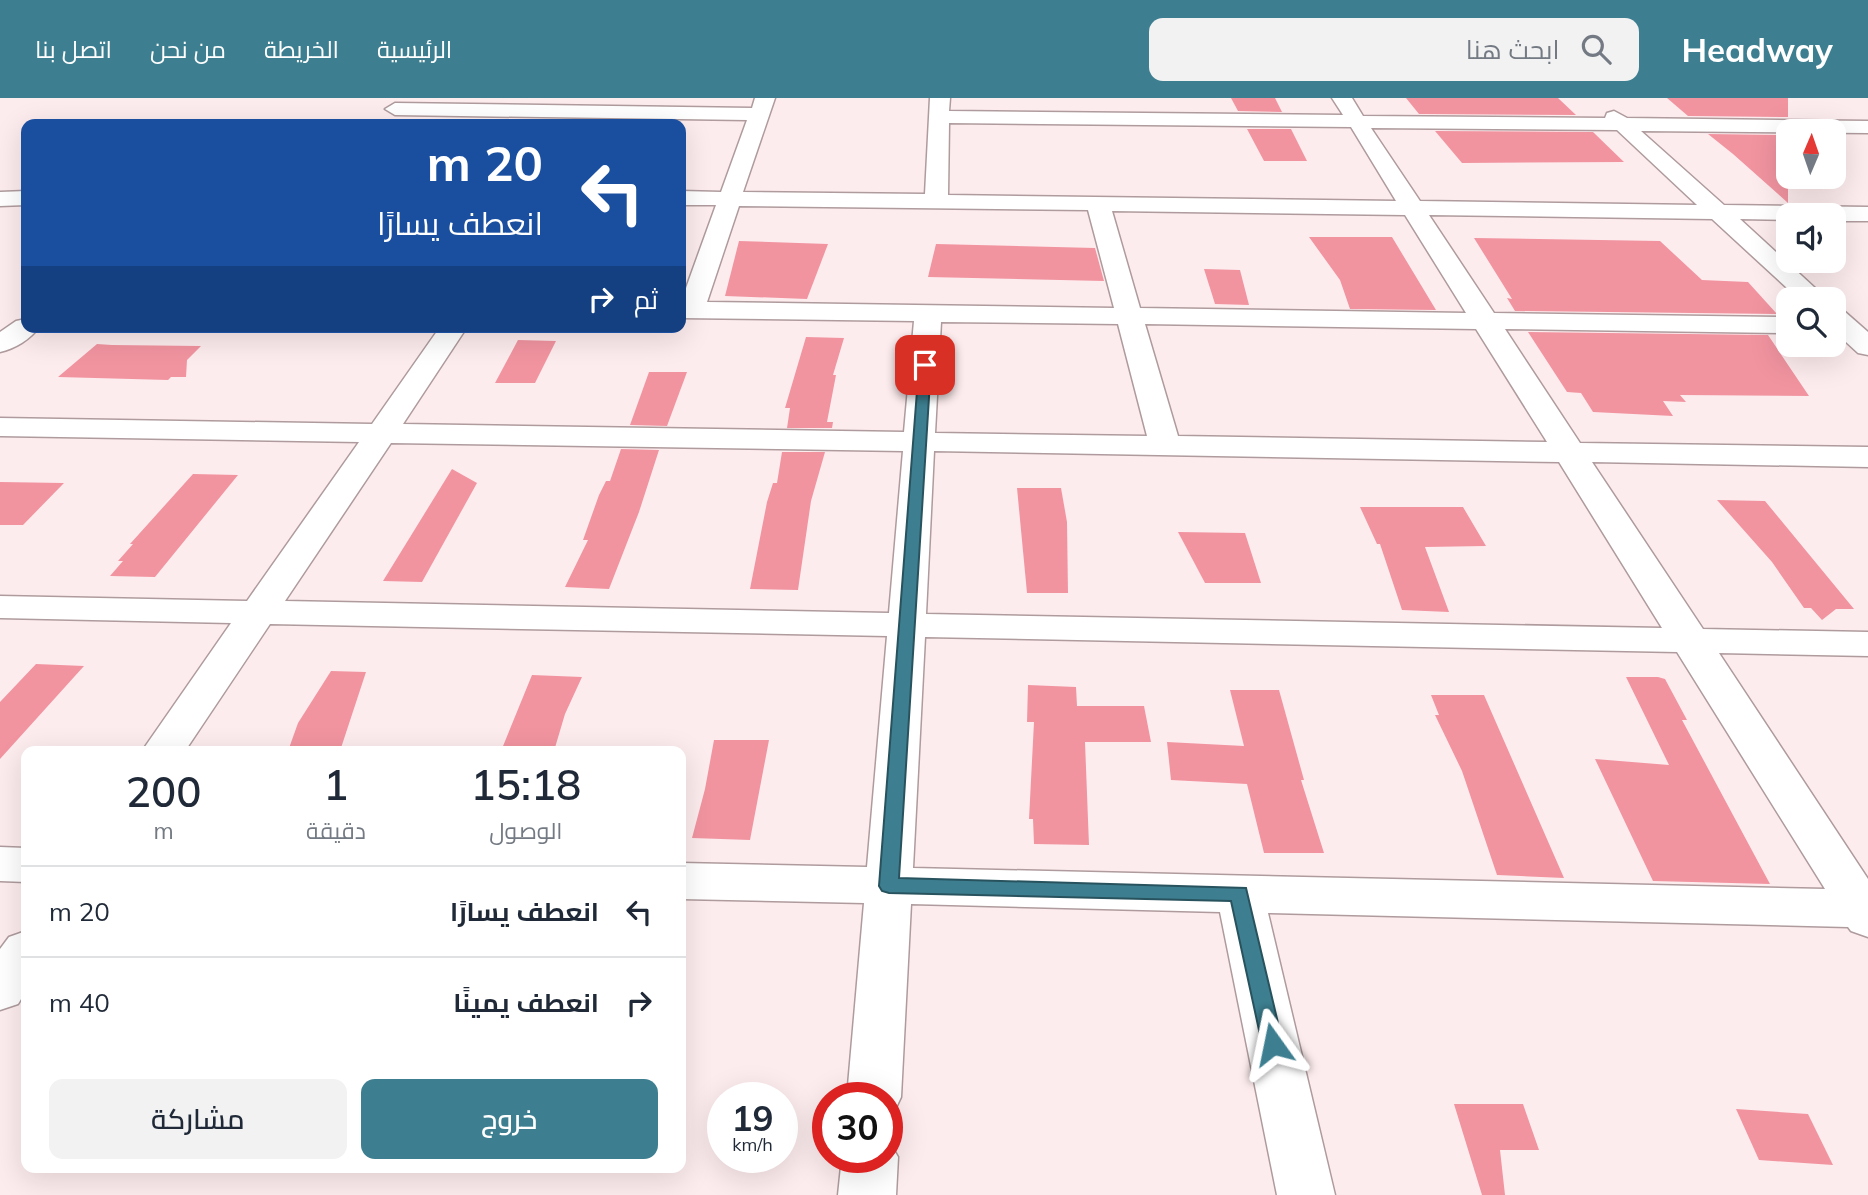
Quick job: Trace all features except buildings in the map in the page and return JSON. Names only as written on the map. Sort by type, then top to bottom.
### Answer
[{"type":"street","points":[[413,98],[390,113],[762,106],[730,200],[686,310],[1776,326]]},
{"type":"street","points":[[1096,98],[1100,119]]},
{"type":"street","points":[[1342,98],[1866,912]]},
{"type":"street","points":[[1758,105],[1777,119]]},
{"type":"street","points":[[936,201],[940,107],[1100,119],[1776,126]]},
{"type":"street","points":[[1604,107],[1800,287]]},
{"type":"street","points":[[1846,127],[1868,127]]},
{"type":"street","points":[[0,199],[21,198]]},
{"type":"street","points":[[686,198],[1868,214]]},
{"type":"street","points":[[1098,203],[1165,446]]},
{"type":"street","points":[[875,1082],[928,313]]},
{"type":"street","points":[[1846,325],[1868,347]]},
{"type":"street","points":[[0,344],[21,330]]},
{"type":"street","points":[[166,746],[450,333]]},
{"type":"street","points":[[0,427],[1868,457]]},
{"type":"street","points":[[0,607],[1868,644]]},
{"type":"street","points":[[0,864],[21,865]]},
{"type":"street","points":[[686,881],[1866,912]]},
{"type":"street","points":[[1240,894],[1306,1195]]},
{"type":"street","points":[[0,989],[21,958]]},
{"type":"street","points":[[867,1195],[869,1173]]},
{"type":"route","points":[[925,365],[889,886],[1240,894],[1273,1044]]}]
